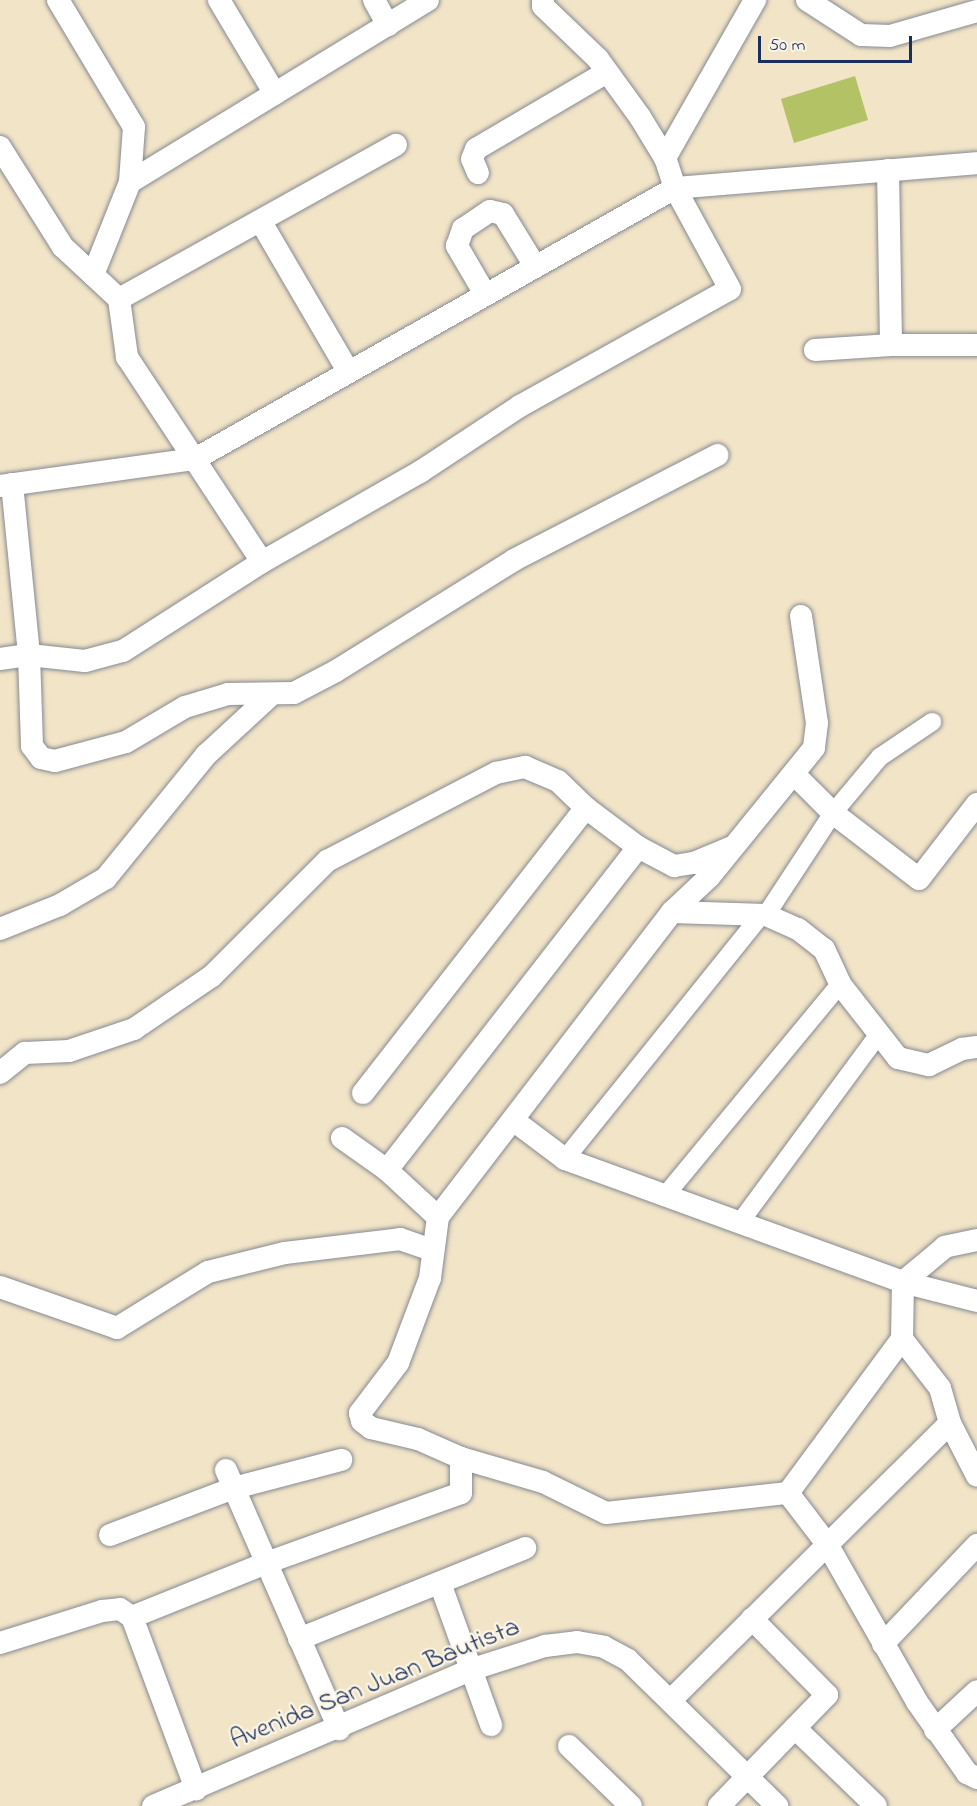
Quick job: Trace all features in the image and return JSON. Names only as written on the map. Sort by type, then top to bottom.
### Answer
[{"type":"street","points":[[58,0],[134,127],[130,182],[93,275]]},
{"type":"street","points":[[219,0],[275,94]]},
{"type":"street","points":[[374,0],[388,25]]},
{"type":"street","points":[[130,182],[428,0]]},
{"type":"street","points":[[0,659],[29,655],[85,661],[123,651],[262,562],[420,472],[520,406],[730,289],[675,188],[665,158],[607,72],[543,6],[543,0]]},
{"type":"street","points":[[665,158],[755,0]]},
{"type":"street","points":[[807,0],[861,35],[890,36],[977,11]]},
{"type":"street","points":[[478,173],[472,159],[476,149],[607,72]]},
{"type":"street","points":[[119,299],[396,145]]},
{"type":"street","points":[[0,147],[63,247],[119,299],[127,357],[262,562]]},
{"type":"street","points":[[717,455],[514,560],[336,671],[294,693],[270,696],[228,694],[185,706],[126,742],[55,761],[41,758],[32,746],[29,655],[6,485],[195,459],[675,188],[977,163]]},
{"type":"street","points":[[888,170],[891,345]]},
{"type":"street","points":[[484,294],[457,246],[463,229],[489,211],[503,214],[535,266]]},
{"type":"street","points":[[261,222],[348,371]]},
{"type":"street","points":[[815,350],[891,345],[977,345]]},
{"type":"street","points":[[788,1493],[606,1513],[543,1482],[461,1458],[418,1439],[371,1428],[362,1421],[360,1413],[398,1363],[429,1278],[438,1217],[672,912],[709,877],[814,748],[817,723],[801,616]]},
{"type":"street","points":[[0,929],[60,905],[106,878],[206,755],[270,696]]},
{"type":"street","points":[[565,1159],[763,915],[833,813],[880,757],[932,722]]},
{"type":"street","points":[[0,1073],[25,1053],[69,1051],[134,1029],[212,976],[327,861],[495,773],[525,768],[558,781],[586,808],[638,847],[674,866],[693,863],[734,846]]},
{"type":"street","points":[[794,774],[833,813],[919,879],[977,804]]},
{"type":"street","points":[[363,1093],[586,808]]},
{"type":"street","points":[[387,1170],[638,847]]},
{"type":"street","points":[[672,912],[763,915],[798,929],[824,949],[840,984],[898,1058],[915,1064],[929,1065],[962,1049],[977,1047]]},
{"type":"street","points":[[664,1197],[840,984]]},
{"type":"street","points":[[741,1221],[879,1034]]},
{"type":"street","points":[[513,1120],[565,1159],[664,1197],[741,1221],[903,1282],[977,1301]]},
{"type":"street","points":[[342,1138],[387,1170],[438,1217]]},
{"type":"street","points":[[0,1287],[117,1328],[208,1272],[285,1253],[400,1239],[432,1250]]},
{"type":"street","points":[[788,1493],[817,1449],[902,1339],[903,1282],[945,1247],[977,1240]]},
{"type":"street","points":[[902,1339],[940,1388],[950,1423],[977,1476]]},
{"type":"street","points":[[671,1700],[950,1423]]},
{"type":"street","points":[[132,1617],[266,1563],[461,1493],[461,1458]]},
{"type":"street","points":[[110,1534],[230,1479],[341,1460]]},
{"type":"street","points":[[230,1479],[339,1729]]},
{"type":"street","points":[[788,1493],[827,1544],[935,1730],[967,1773],[977,1778]]},
{"type":"street","points":[[883,1644],[977,1545]]},
{"type":"street","points":[[299,1639],[525,1548]]},
{"type":"street","points":[[440,1583],[473,1669],[491,1725]]},
{"type":"street","points":[[0,1643],[102,1611],[120,1609],[132,1617],[196,1789]]},
{"type":"street","points":[[718,1806],[827,1695],[752,1619]]},
{"type":"street","name":"Avenida San Juan Bautista","points":[[153,1806],[339,1729],[473,1669],[545,1646],[577,1642],[604,1647],[627,1660],[671,1700],[777,1806]]},
{"type":"street","points":[[935,1730],[977,1691]]},
{"type":"street","points":[[795,1728],[876,1806]]},
{"type":"street","points":[[569,1746],[631,1806]]},
{"type":"green space","points":[[855,76],[868,120],[794,143],[781,99]]}]
